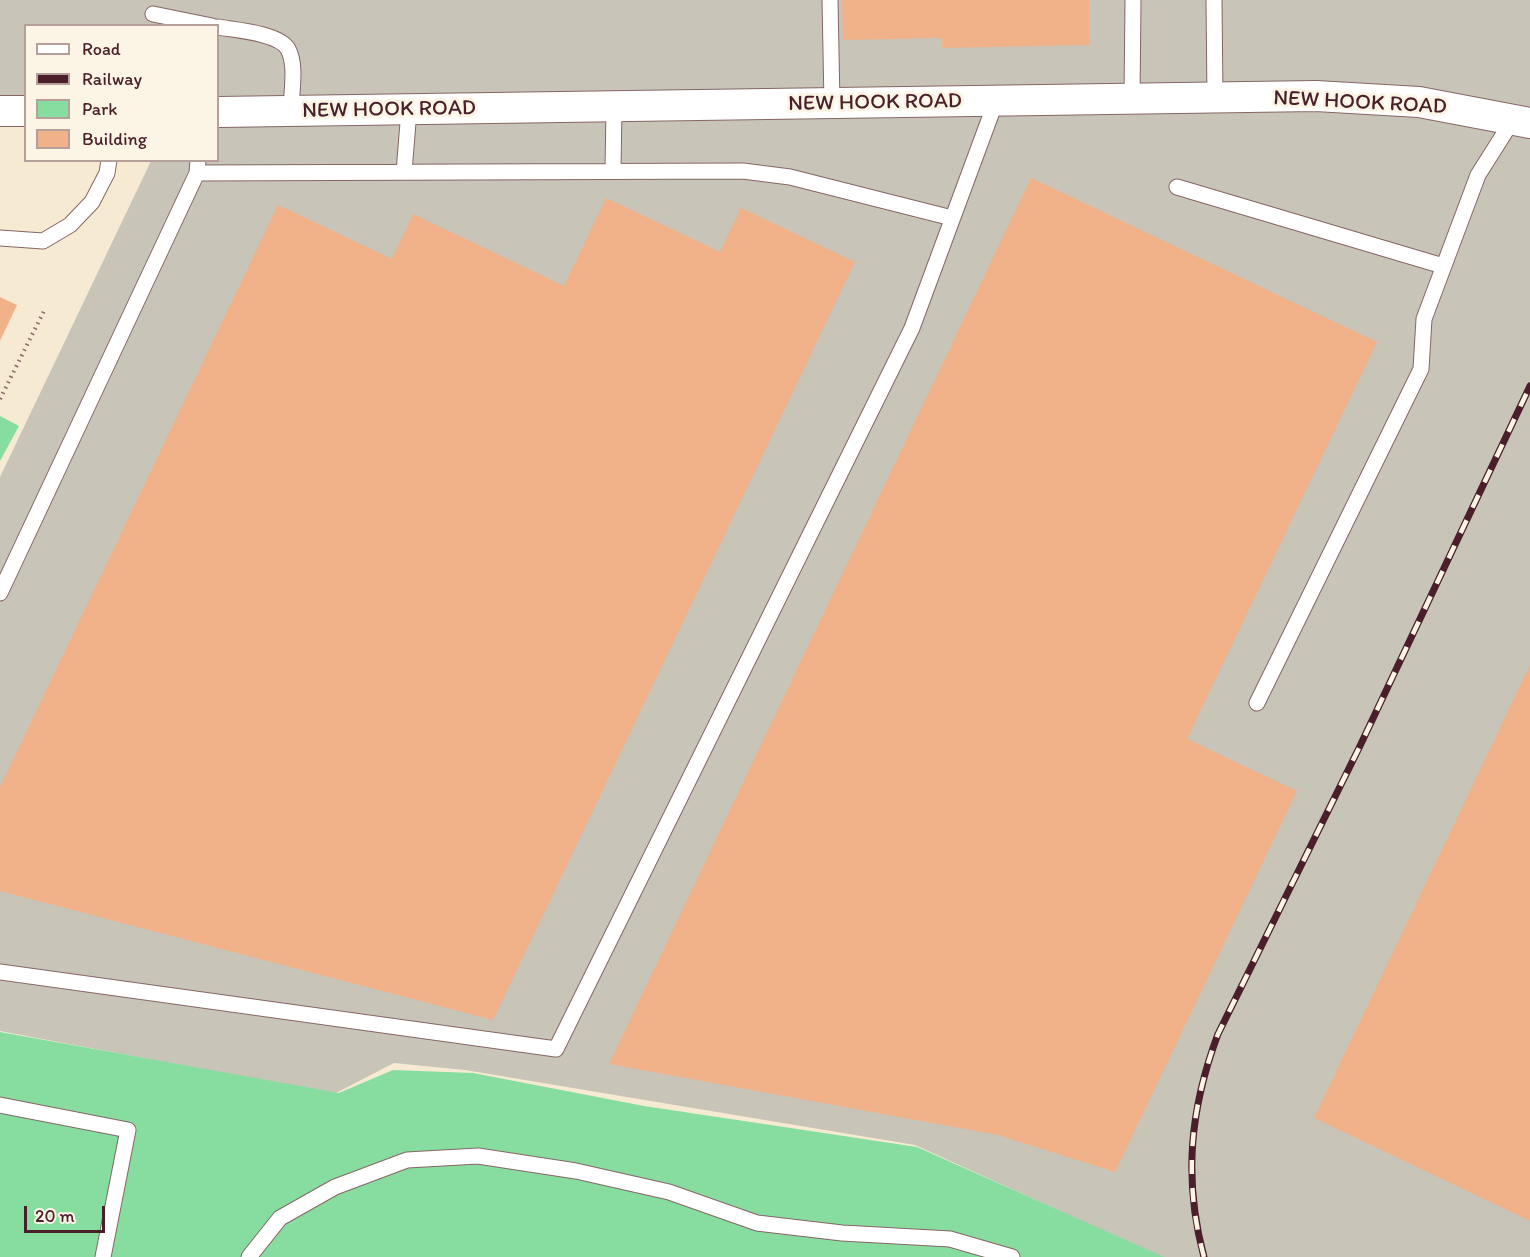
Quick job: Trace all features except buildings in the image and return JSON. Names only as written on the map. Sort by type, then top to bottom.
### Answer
[{"type":"street","name":"NEW HOOK ROAD","points":[[219,112],[1316,96],[1419,102],[1522,121]]},
{"type":"street","points":[[0,111],[24,111]]},
{"type":"lane","points":[[830,0],[832,103]]},
{"type":"lane","points":[[1132,99],[1133,0]]},
{"type":"lane","points":[[1214,0],[1215,98]]},
{"type":"lane","points":[[153,14],[202,24]]},
{"type":"lane","points":[[219,27],[278,39],[289,50],[291,111]]},
{"type":"lane","points":[[0,972],[556,1049],[912,328],[996,101]]},
{"type":"lane","points":[[613,171],[614,106]]},
{"type":"lane","points":[[404,172],[409,110]]},
{"type":"lane","points":[[1257,703],[1421,369],[1424,319],[1478,175],[1522,121]]},
{"type":"lane","points":[[0,238],[43,241],[70,225],[92,202],[107,173],[109,162]]},
{"type":"lane","points":[[0,593],[198,167],[404,172],[742,171],[790,177],[952,218]]},
{"type":"lane","points":[[1177,187],[1443,266]]},
{"type":"lane","points":[[0,1105],[128,1130],[103,1257]]},
{"type":"lane","points":[[249,1257],[280,1218],[335,1187],[407,1160],[478,1156],[576,1171],[669,1192],[757,1223],[842,1233],[950,1239],[1012,1257]]},
{"type":"path","points":[[0,399],[45,309]]},
{"type":"shaded area","points":[[0,0],[1530,0],[1530,1257],[1161,1257],[915,1145],[465,1070],[394,1063],[334,1094],[0,1031],[0,477],[151,162],[219,162],[219,24],[24,24],[24,115],[0,113]]},
{"type":"green space","points":[[0,416],[19,426],[0,461]]},
{"type":"green space","points":[[0,1032],[339,1093],[393,1070],[473,1073],[644,1106],[917,1147],[1164,1257],[0,1257]]},
{"type":"railway","points":[[1204,1257],[1193,1200],[1193,1144],[1201,1090],[1218,1034],[1359,748],[1530,386]]}]
